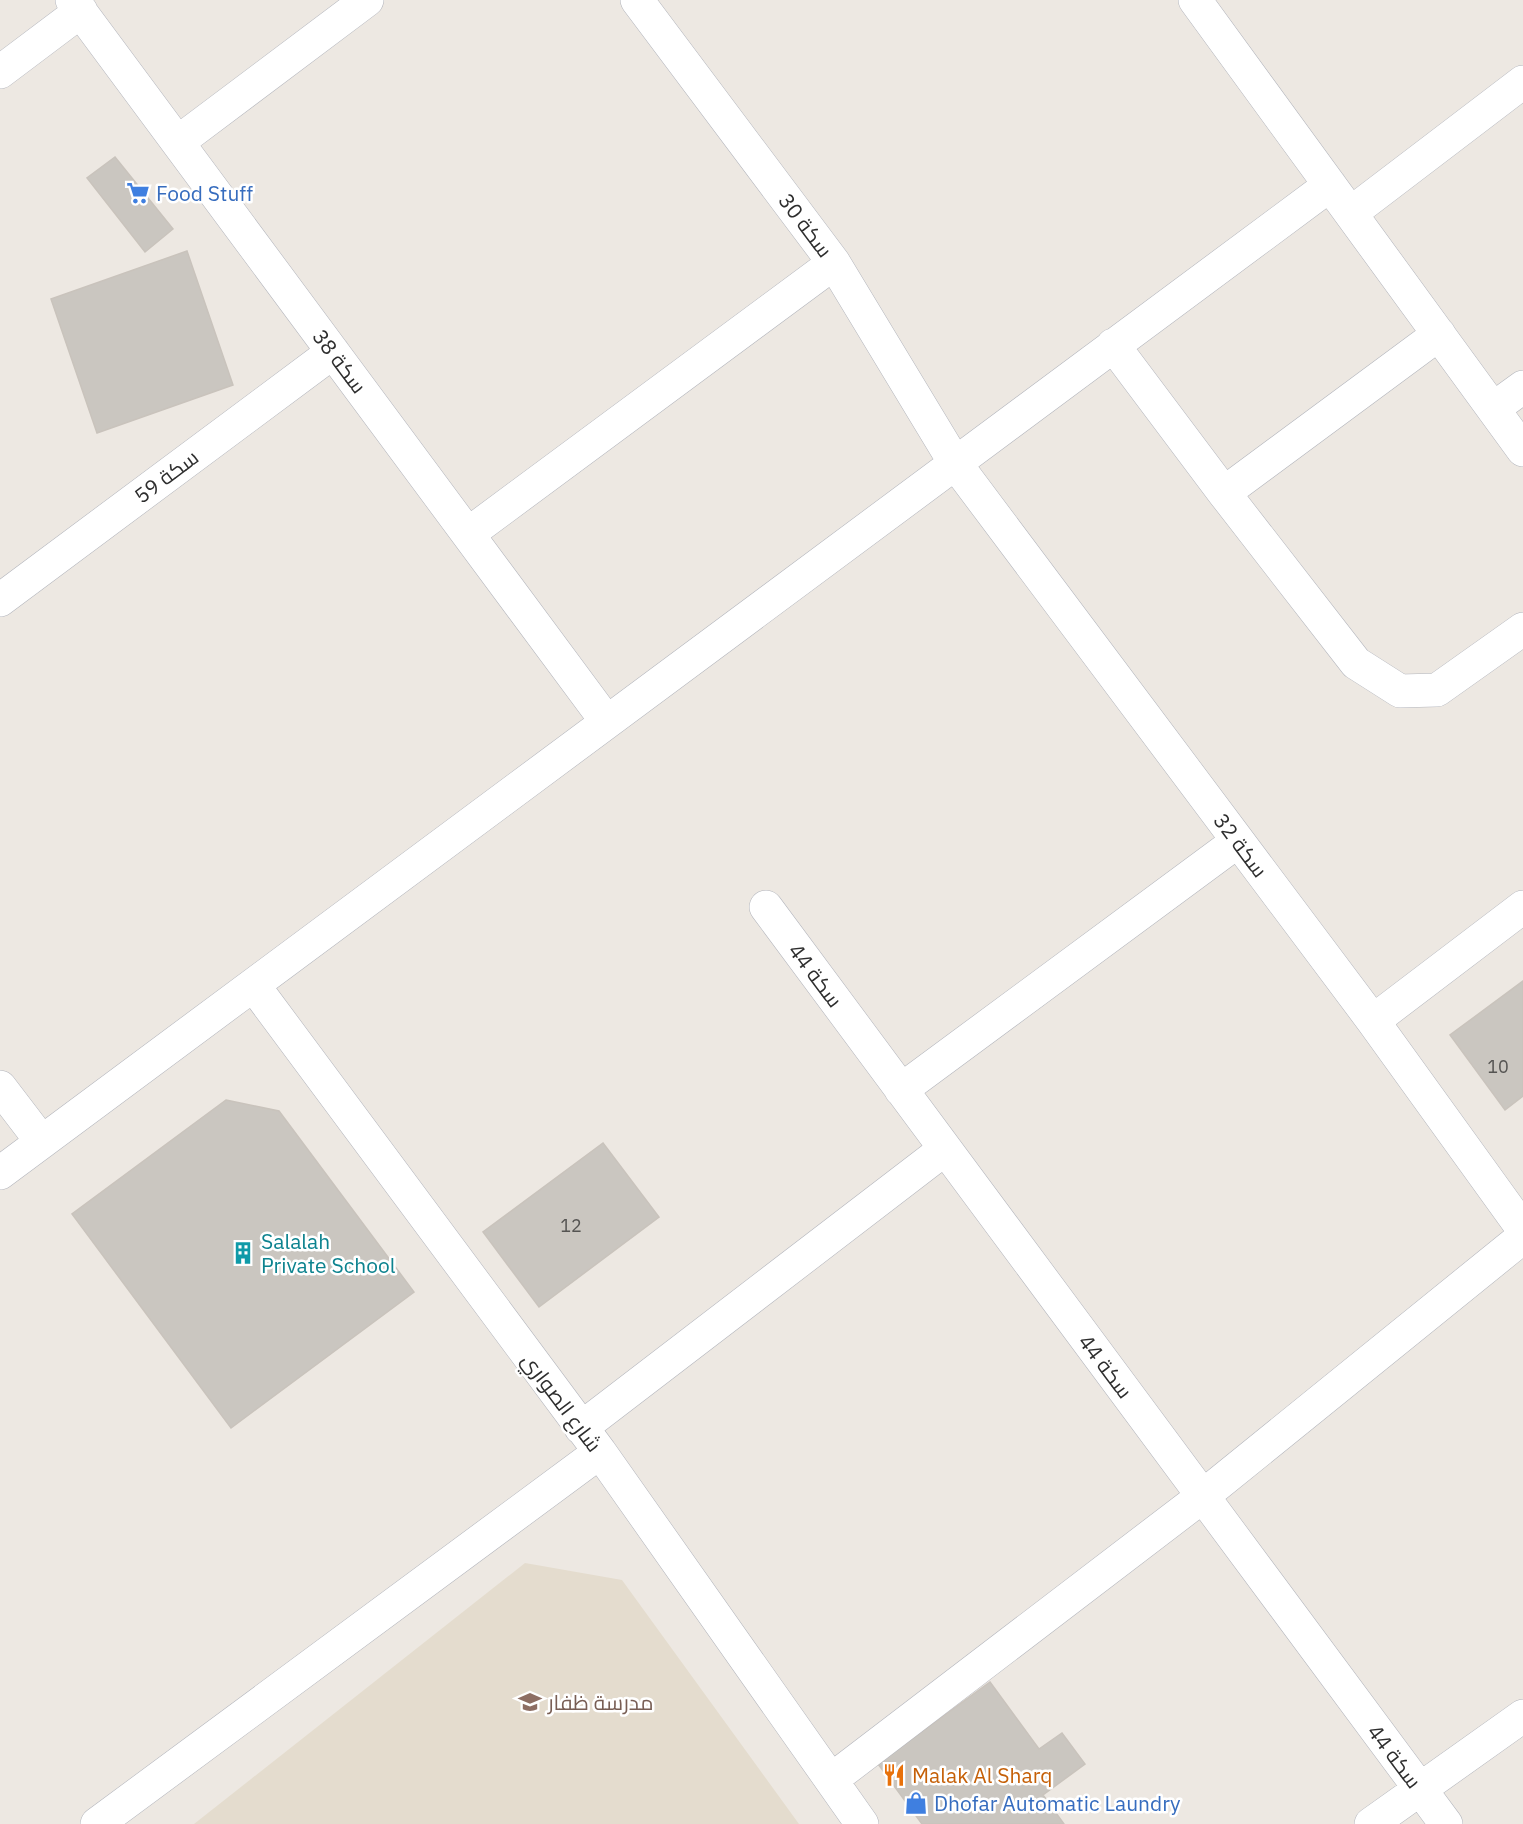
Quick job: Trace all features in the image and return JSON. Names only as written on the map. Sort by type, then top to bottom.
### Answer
[{"type":"street","points":[[178,142],[368,0]]},
{"type":"street","name":"سكة 30","points":[[637,0],[834,263],[955,463]]},
{"type":"street","points":[[1204,3],[1330,185],[1523,450]]},
{"type":"street","points":[[0,72],[77,6]]},
{"type":"street","name":"سكة 38","points":[[77,6],[607,722]]},
{"type":"street","points":[[1351,213],[1523,82]]},
{"type":"street","points":[[0,1173],[1330,185]]},
{"type":"street","points":[[468,534],[834,263]]},
{"type":"street","points":[[1224,493],[1439,334]]},
{"type":"street","points":[[1113,345],[1356,663],[1400,692],[1437,690],[1523,629]]},
{"type":"street","name":"سكة 59","points":[[0,600],[333,352]]},
{"type":"street","points":[[1494,408],[1523,387]]},
{"type":"street","name":"سكة 32","points":[[955,463],[1373,1021],[1523,1229]]},
{"type":"street","points":[[901,1090],[1238,841]]},
{"type":"street","name":"سكة 44","points":[[766,907],[1446,1824]]},
{"type":"street","points":[[1373,1021],[1523,907]]},
{"type":"street","name":"شارع الصواري","points":[[254,986],[590,1440],[862,1824]]},
{"type":"street","points":[[0,1087],[42,1142]]},
{"type":"street","points":[[97,1824],[590,1440],[945,1149]]},
{"type":"street","points":[[831,1780],[1203,1496],[1523,1237]]},
{"type":"street","points":[[1371,1824],[1523,1716]]},
{"type":"shaded area","name":"مدرسة ظفار","points":[[525,1563],[622,1580],[799,1824],[194,1824]]},
{"type":"building","points":[[115,157],[173,229],[145,252],[87,178]]},
{"type":"building","points":[[187,251],[233,385],[97,433],[51,299]]},
{"type":"building","points":[[1523,981],[1523,1096],[1505,1110],[1450,1035]]},
{"type":"building","name":"Salalah Private School","points":[[226,1100],[279,1111],[414,1292],[231,1428],[72,1214]]},
{"type":"building","points":[[603,1143],[659,1217],[539,1307],[483,1232]]},
{"type":"building","points":[[990,1682],[1039,1749],[1062,1733],[1085,1764],[1043,1795],[1064,1824],[922,1824],[878,1764]]},
{"type":"place","name":"Food Stuff","points":[[138,193]]},
{"type":"place","name":"Salalah Private School","points":[[243,1253]]},
{"type":"place","name":"مدرسة ظفار","points":[[530,1702]]},
{"type":"place","name":"Malak Al Sharq","points":[[894,1775]]},
{"type":"place","name":"Dhofar Automatic Laundry","points":[[916,1803]]}]
